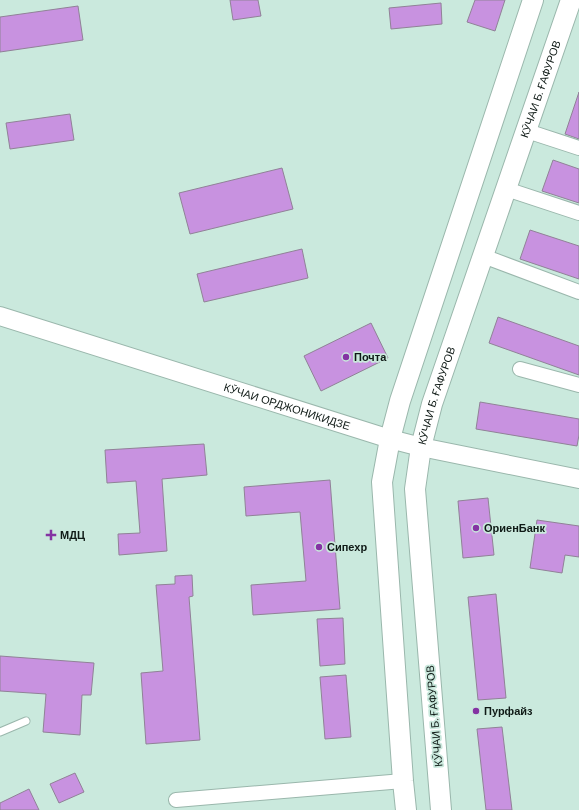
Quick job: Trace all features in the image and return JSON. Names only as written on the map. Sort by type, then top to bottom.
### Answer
[{"type":"main road","points":[[406,810],[382,482],[390,439],[400,401],[533,0]]},
{"type":"main road","name":"КӮЧАИ Б. ҒАФУРОВ","points":[[441,810],[415,489],[421,447],[432,404],[571,0]]},
{"type":"street","points":[[526,131],[579,148]]},
{"type":"street","points":[[506,189],[579,213]]},
{"type":"street","points":[[483,256],[579,292]]},
{"type":"street","name":"КӮЧАИ ОРДЖОНИКИДЗЕ","points":[[0,316],[390,439],[421,447],[579,479]]},
{"type":"street","points":[[520,368],[579,385]]},
{"type":"street","points":[[176,800],[403,781]]},
{"type":"lane","points":[[0,732],[26,721]]},
{"type":"building","points":[[230,0],[258,0],[261,16],[233,20]]},
{"type":"building","points":[[475,0],[505,0],[495,31],[467,22]]},
{"type":"building","points":[[441,3],[442,24],[391,29],[389,8]]},
{"type":"building","points":[[78,6],[83,40],[0,52],[0,17]]},
{"type":"building","points":[[579,92],[579,139],[565,134]]},
{"type":"building","points":[[70,114],[74,140],[10,149],[6,123]]},
{"type":"building","points":[[553,160],[579,169],[579,203],[542,191]]},
{"type":"building","points":[[282,168],[293,209],[190,234],[179,193]]},
{"type":"building","points":[[530,230],[579,246],[579,279],[520,259]]},
{"type":"building","points":[[302,249],[308,278],[204,302],[197,274]]},
{"type":"building","points":[[498,317],[579,346],[579,375],[489,343]]},
{"type":"building","name":"Почта","points":[[371,323],[388,358],[321,391],[304,356]]},
{"type":"building","points":[[480,402],[579,419],[577,446],[476,429]]},
{"type":"building","points":[[204,444],[207,475],[162,479],[167,551],[119,555],[118,534],[140,533],[136,481],[107,483],[105,450]]},
{"type":"building","name":"Сипехр","points":[[330,480],[340,609],[253,615],[251,585],[306,581],[300,512],[246,516],[244,487]]},
{"type":"building","name":"ОриенБанк","points":[[488,498],[494,555],[463,558],[458,501]]},
{"type":"building","points":[[537,520],[579,526],[579,557],[565,555],[562,573],[530,568]]},
{"type":"building","points":[[192,575],[193,596],[189,597],[200,740],[146,744],[141,673],[163,671],[156,585],[175,584],[175,576]]},
{"type":"building","points":[[496,594],[506,698],[478,700],[468,597]]},
{"type":"building","points":[[343,618],[345,664],[320,666],[317,619]]},
{"type":"building","points":[[0,656],[94,663],[91,695],[82,695],[80,735],[43,732],[46,694],[0,691]]},
{"type":"building","points":[[346,675],[351,737],[325,739],[320,677]]},
{"type":"building","points":[[502,727],[512,810],[486,810],[477,729]]},
{"type":"building","points":[[75,773],[84,792],[59,803],[50,784]]},
{"type":"building","points":[[29,789],[39,810],[0,810],[0,803]]},
{"type":"place","name":"Почта","points":[[346,357]]},
{"type":"place","name":"ОриенБанк","points":[[476,528]]},
{"type":"place","name":"МДЦ","points":[[51,535]]},
{"type":"place","name":"Сипехр","points":[[319,547]]},
{"type":"place","name":"Пурфайз","points":[[476,711]]}]
